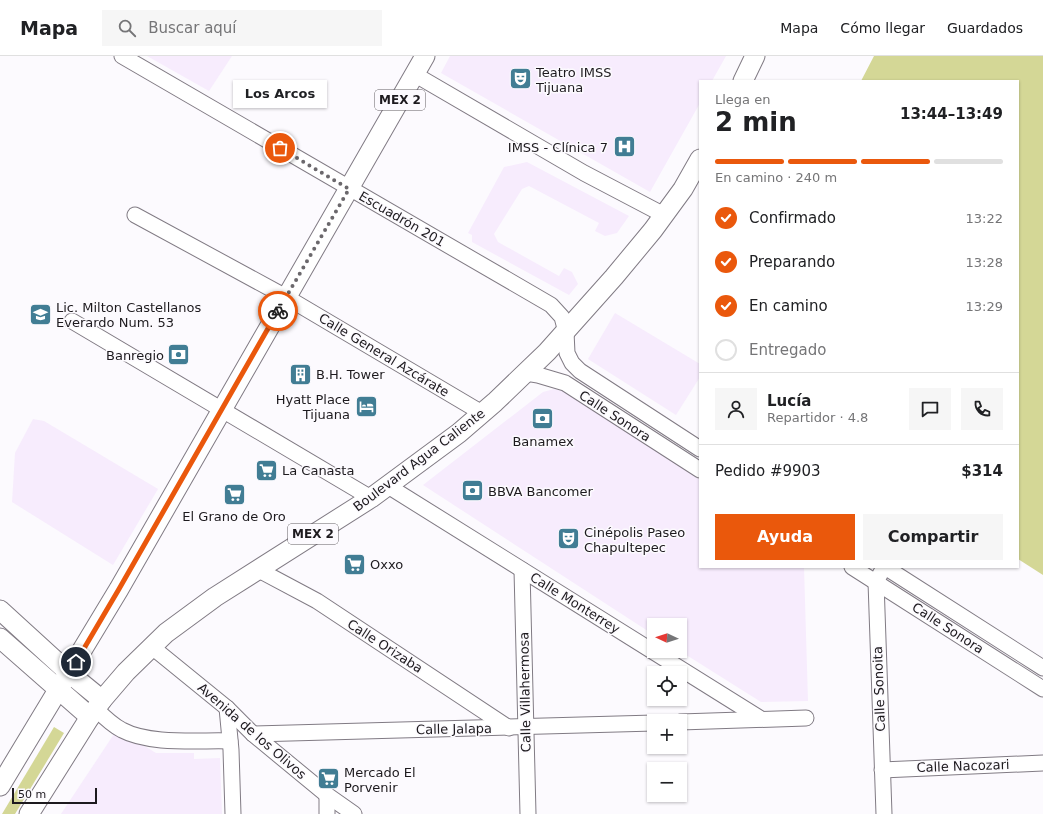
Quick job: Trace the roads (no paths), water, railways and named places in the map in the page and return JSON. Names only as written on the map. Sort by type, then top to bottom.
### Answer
[{"type":"main road","name":"MEX 2","points":[[0,786],[119,589],[425,56]]},
{"type":"main road","points":[[743,80],[755,56]]},
{"type":"main road","name":"Boulevard Agua Caliente","points":[[29,814],[96,708],[126,672],[166,633],[258,569],[388,486],[459,433],[482,413],[526,373],[566,332],[623,266],[664,215],[699,161]]},
{"type":"main road","points":[[0,610],[69,673],[96,708]]},
{"type":"main road","points":[[0,638],[59,689],[96,708]]},
{"type":"street","name":"Escuadrón 201","points":[[122,56],[551,305],[562,317],[566,332]]},
{"type":"street","points":[[414,74],[584,173],[664,215]]},
{"type":"street","name":"Calle General Azcárate","points":[[135,215],[286,297],[482,413]]},
{"type":"street","points":[[72,321],[370,498]]},
{"type":"street","name":"Calle Sonora","points":[[566,332],[567,353],[572,363],[580,371],[699,448]]},
{"type":"street","name":"Calle Sonora","points":[[526,373],[545,376],[564,384],[699,469]]},
{"type":"street","name":"Calle Monterrey","points":[[388,486],[761,719]]},
{"type":"street","name":"Calle Sonora","points":[[854,568],[1043,689]]},
{"type":"street","name":"Calle Sonoita","points":[[884,568],[876,582],[884,814]]},
{"type":"street","name":"Calle Sonora","points":[[887,568],[1043,668]]},
{"type":"street","name":"Calle Orizaba","points":[[258,569],[317,601],[509,728]]},
{"type":"street","name":"Calle Villahermosa","points":[[522,570],[528,814]]},
{"type":"street","name":"Avenida de los Olivos","points":[[152,647],[227,708],[253,734],[327,795],[354,814]]},
{"type":"street","points":[[96,708],[107,720],[122,731],[144,739],[230,741]]},
{"type":"street","points":[[227,708],[233,814]]},
{"type":"street","points":[[687,722],[806,718]]},
{"type":"street","name":"Calle Jalapa","points":[[253,734],[647,723]]},
{"type":"street","name":"Calle Nacozari","points":[[882,770],[1043,763]]},
{"type":"street","points":[[327,795],[327,814]]},
{"type":"place","name":"Teatro IMSS Tijuana","points":[[520,79]]},
{"type":"place","name":"IMSS - Clínica 7","points":[[624,147]]},
{"type":"place","name":"Los Arcos","points":[[280,148]]},
{"type":"place","name":"Lic. Milton Castellanos Everardo Num. 53","points":[[40,314]]},
{"type":"place","name":"Banregio","points":[[179,355]]},
{"type":"place","name":"B.H. Tower","points":[[300,374]]},
{"type":"place","name":"Hyatt Place Tijuana","points":[[366,406]]},
{"type":"place","name":"Banamex","points":[[543,419]]},
{"type":"place","name":"La Canasta","points":[[266,470]]},
{"type":"place","name":"BBVA Bancomer","points":[[473,491]]},
{"type":"place","name":"El Grano de Oro","points":[[234,494]]},
{"type":"place","name":"Cinépolis Paseo Chapultepec","points":[[568,539]]},
{"type":"place","name":"Oxxo","points":[[355,564]]},
{"type":"place","name":"Mercado El Porvenir","points":[[329,779]]}]
